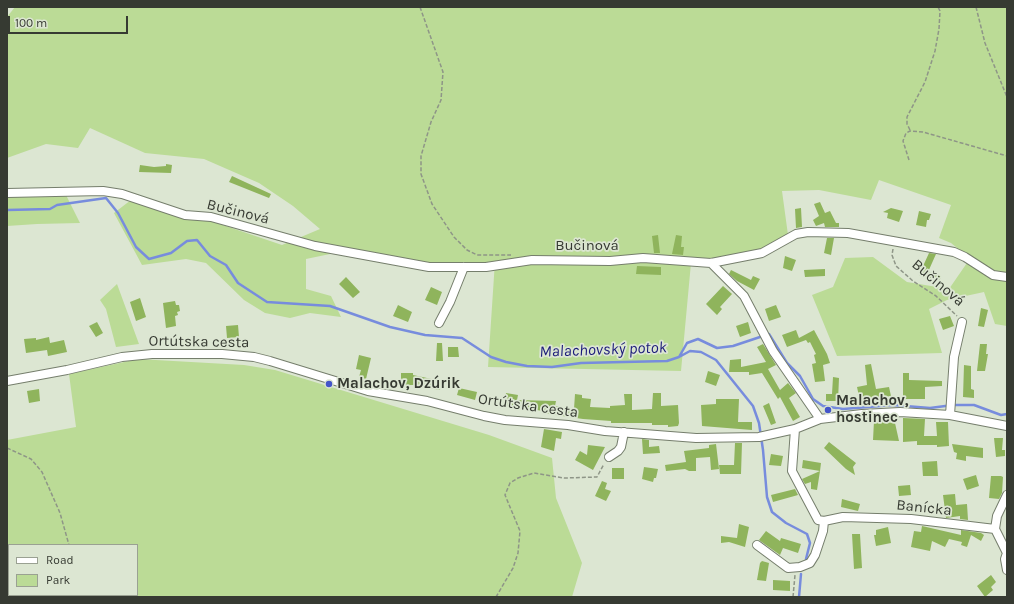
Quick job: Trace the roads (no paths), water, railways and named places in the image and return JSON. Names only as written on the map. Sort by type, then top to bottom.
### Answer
[{"type":"street","name":"Bučinová","points":[[7,193],[103,191],[122,194],[185,215],[211,217],[315,246],[429,267],[486,267],[532,260],[610,261],[643,258],[711,263],[762,253],[796,234],[808,232],[866,235],[894,242],[954,252],[994,275],[1007,277]]},
{"type":"street","points":[[711,263],[744,296],[764,336],[820,419]]},
{"type":"street","points":[[439,323],[450,302],[464,267]]},
{"type":"street","points":[[950,413],[954,357],[962,322]]},
{"type":"street","name":"Ortútska cesta","points":[[7,381],[138,355],[238,355],[270,361],[368,391],[427,401],[484,416],[505,420],[624,432],[696,438],[762,436],[795,429],[820,419],[862,414],[900,412],[950,413],[1007,427]]},
{"type":"street","points":[[757,544],[788,568],[798,568],[810,563],[823,531],[824,521],[818,520],[792,471],[795,429]]},
{"type":"street","points":[[608,457],[613,456],[621,447],[624,432]]},
{"type":"street","points":[[1007,495],[997,516],[995,529],[1007,553],[1005,559],[1007,570]]},
{"type":"street","name":"Banícka","points":[[824,521],[843,517],[911,519],[995,529]]},
{"type":"waterway","name":"Malachovský potok","points":[[7,210],[50,209],[57,205],[106,198],[118,213],[136,247],[149,259],[171,253],[187,241],[197,240],[210,256],[226,265],[238,283],[267,302],[330,306],[390,327],[425,335],[462,338],[491,357],[506,362],[527,366],[552,367],[581,363],[667,361],[679,357],[687,343],[698,339],[717,348],[733,346],[769,334],[787,363],[800,376],[813,399],[823,406],[843,409],[893,405],[930,408],[953,405],[974,405],[1001,415],[1007,414]]},
{"type":"waterway","points":[[679,357],[690,351],[701,352],[716,360],[753,406],[759,423],[767,497],[772,512],[786,523],[807,534],[810,543],[806,559]]},
{"type":"waterway","points":[[799,597],[801,574]]},
{"type":"place","name":"Malachov, Dzúrik","points":[[329,384]]},
{"type":"place","name":"Malachov, hostinec","points":[[828,410]]}]
